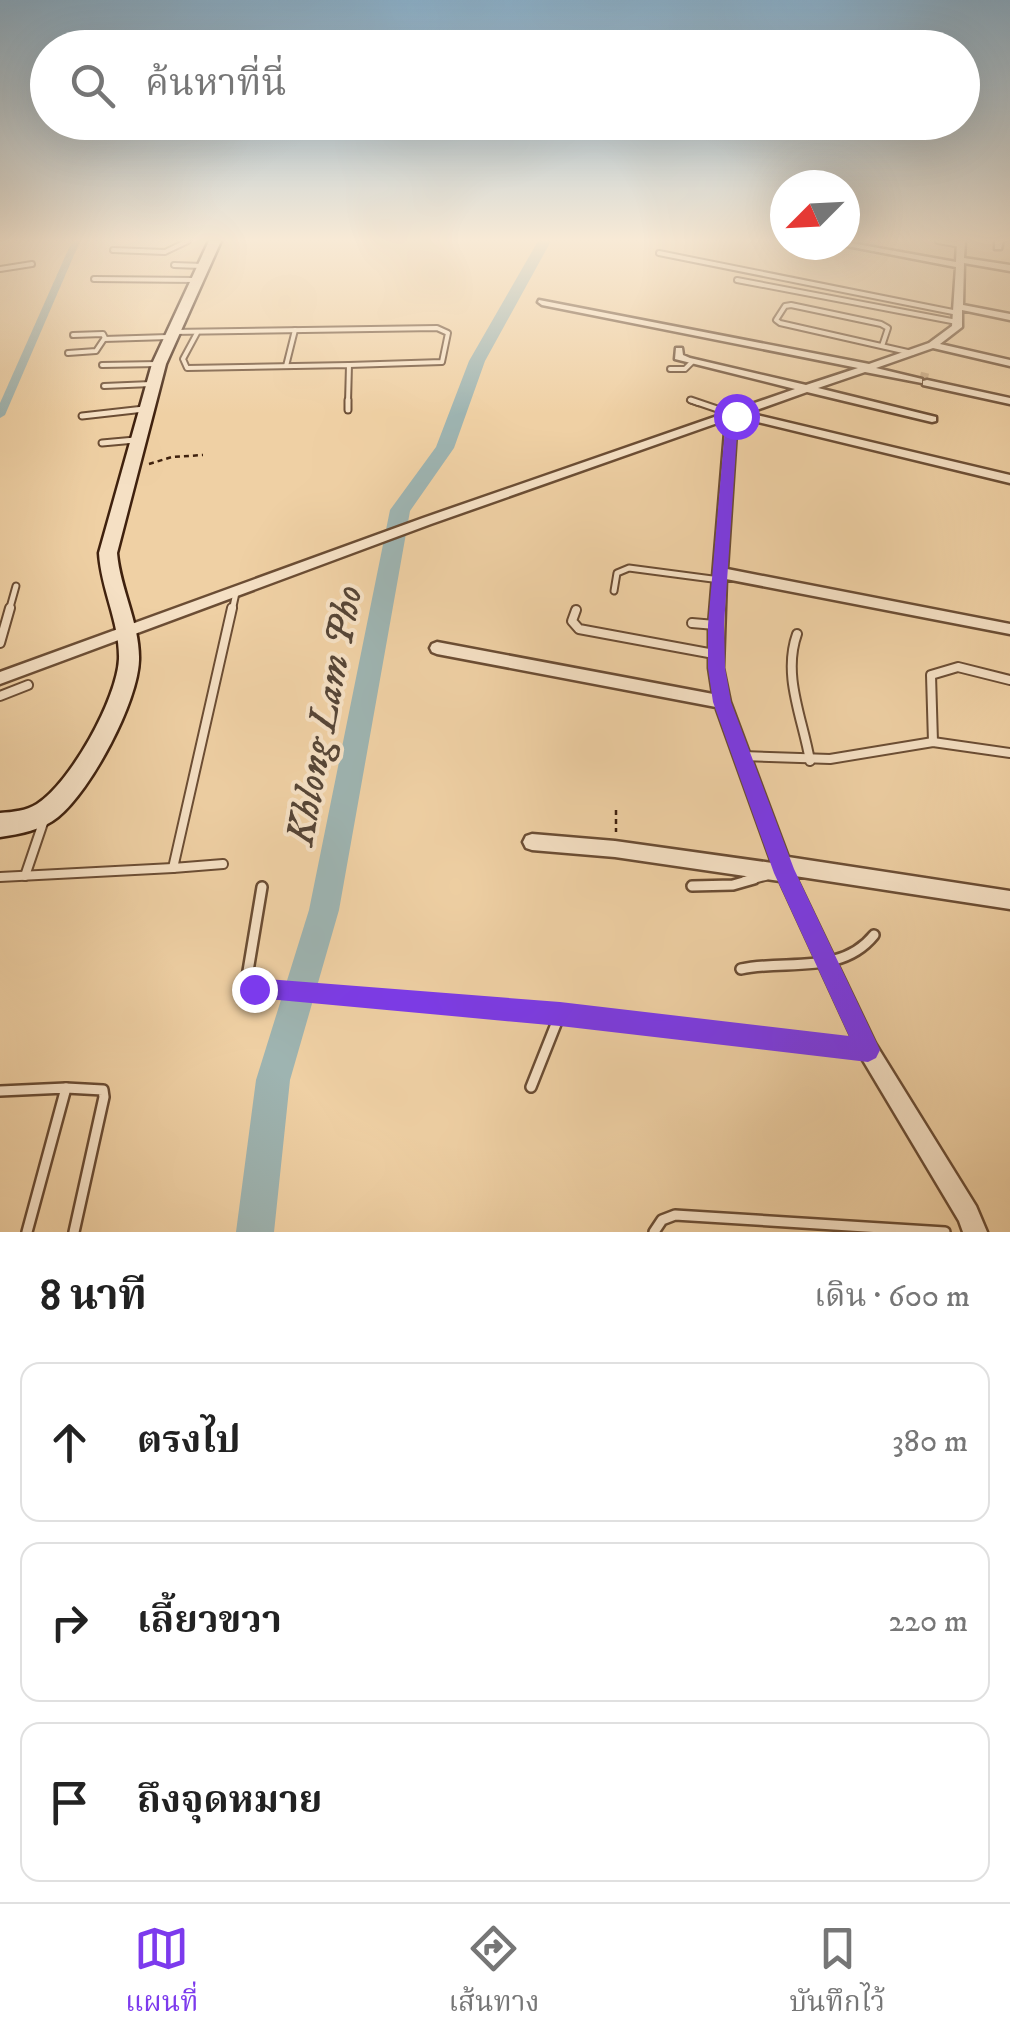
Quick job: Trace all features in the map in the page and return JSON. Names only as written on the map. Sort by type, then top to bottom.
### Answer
[{"type":"street","points":[[0,825],[23,822],[48,811],[78,776],[126,681],[126,632],[110,579],[108,553],[152,384],[186,298]]},
{"type":"street","points":[[0,678],[427,521],[912,353],[953,334],[960,298]]},
{"type":"street","points":[[542,302],[871,367],[1010,401]]},
{"type":"street","points":[[959,314],[1010,316]]},
{"type":"street","points":[[932,345],[1010,363]]},
{"type":"street","points":[[679,350],[678,357],[692,362],[932,419]]},
{"type":"street","points":[[736,416],[1010,479]]},
{"type":"street","points":[[736,416],[716,625],[722,702],[778,870],[868,1050],[968,1214],[975,1232]]},
{"type":"street","points":[[721,577],[1010,630]]},
{"type":"street","points":[[437,648],[722,702]]},
{"type":"street","points":[[532,842],[615,848],[1010,900]]},
{"type":"lane","points":[[857,298],[959,314]]},
{"type":"lane","points":[[883,298],[959,314]]},
{"type":"lane","points":[[882,346],[888,328],[881,324],[791,304],[785,306],[776,320],[882,346],[912,353]]},
{"type":"lane","points":[[104,339],[198,332],[294,330],[437,328],[448,333],[442,362],[187,368],[183,359],[198,332]]},
{"type":"lane","points":[[286,366],[294,330]]},
{"type":"lane","points":[[68,353],[96,351],[106,334],[73,335]]},
{"type":"lane","points":[[670,370],[685,369],[692,362]]},
{"type":"lane","points":[[102,365],[159,364]]},
{"type":"lane","points":[[348,410],[349,365]]},
{"type":"lane","points":[[104,386],[152,384]]},
{"type":"lane","points":[[690,400],[736,416]]},
{"type":"lane","points":[[82,416],[145,409]]},
{"type":"lane","points":[[102,443],[136,440]]},
{"type":"lane","points":[[614,591],[617,573],[629,568],[721,577]]},
{"type":"lane","points":[[0,644],[3,620],[16,586]]},
{"type":"lane","points":[[173,868],[236,592]]},
{"type":"lane","points":[[576,610],[572,621],[578,629],[716,654]]},
{"type":"lane","points":[[692,623],[716,625]]},
{"type":"lane","points":[[797,634],[788,652],[807,730],[810,760]]},
{"type":"lane","points":[[933,742],[931,675],[939,667],[951,665],[1010,680]]},
{"type":"lane","points":[[0,696],[28,686]]},
{"type":"lane","points":[[742,756],[810,760],[933,742],[1010,753]]},
{"type":"lane","points":[[26,876],[48,811]]},
{"type":"lane","points":[[1,880],[223,864]]},
{"type":"lane","points":[[692,886],[749,883],[778,870]]},
{"type":"lane","points":[[262,887],[248,986],[560,1014],[868,1050]]},
{"type":"lane","points":[[740,969],[764,963],[826,962],[860,953],[874,936]]},
{"type":"lane","points":[[531,1087],[560,1014]]},
{"type":"lane","points":[[0,1091],[95,1087],[103,1090],[74,1232]]},
{"type":"lane","points":[[27,1232],[66,1088]]},
{"type":"lane","points":[[654,1232],[662,1220],[675,1215],[945,1232]]},
{"type":"path","points":[[126,478],[152,462],[203,455]]},
{"type":"path","points":[[615,848],[616,810]]},
{"type":"waterway","points":[[0,415],[51,298]]},
{"type":"waterway","name":"Khlong Lam Pho","points":[[255,1232],[273,1080],[324,910],[400,510],[445,448],[477,361],[512,298]]},
{"type":"tunnel","points":[[920,376],[928,378]]},
{"type":"route","points":[[254,989],[560,1014],[868,1050],[785,873],[722,702],[716,668],[716,625],[732,417],[736,416]]}]
